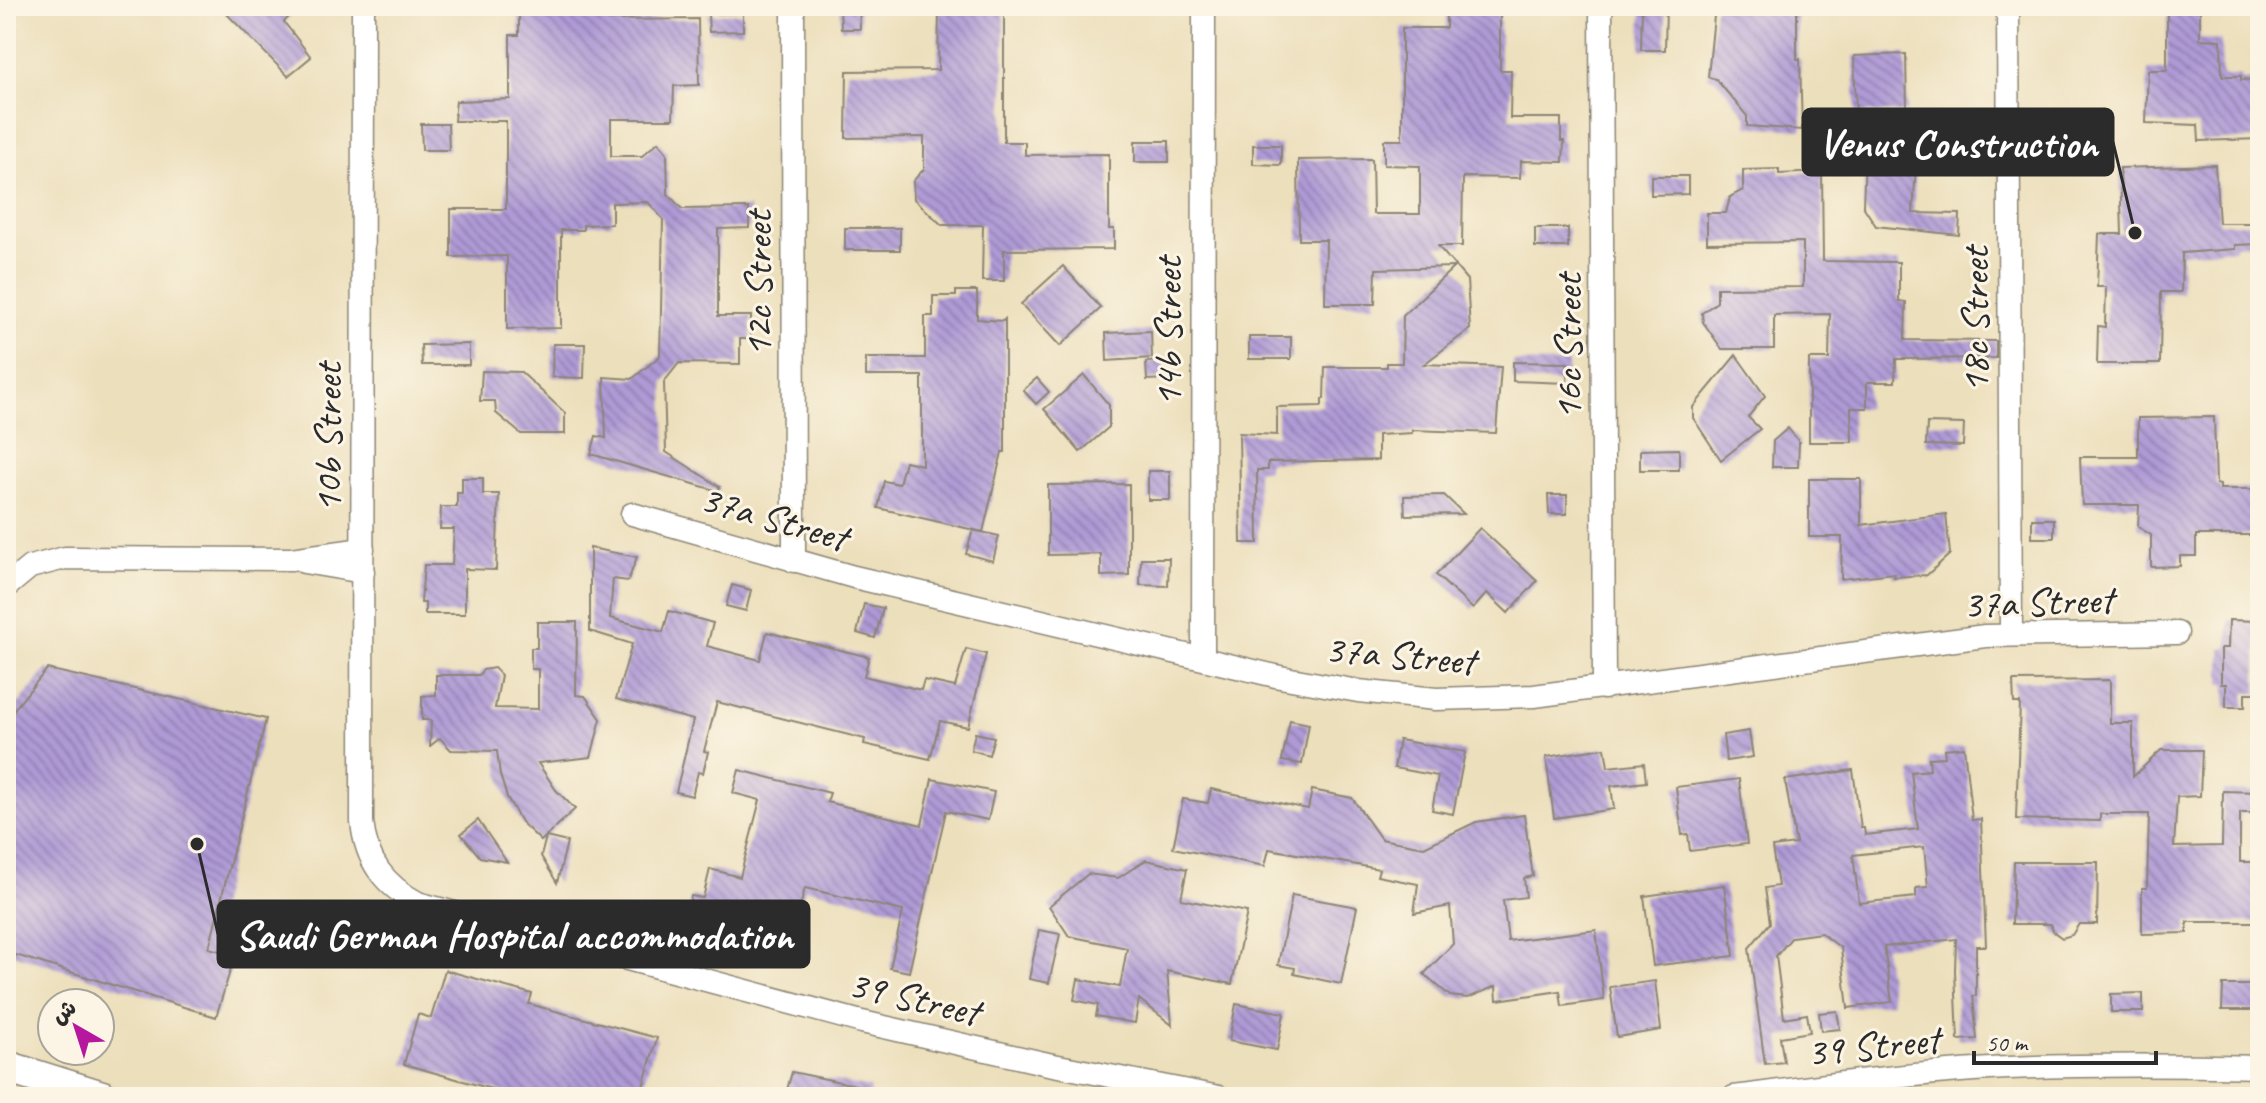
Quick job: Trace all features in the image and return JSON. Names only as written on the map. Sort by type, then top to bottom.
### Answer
[{"type":"main road","points":[[6,1067],[102,1097]]},
{"type":"street","name":"10b Street","points":[[363,6],[362,822],[363,838],[375,869]]},
{"type":"street","name":"12c Street","points":[[793,6],[794,561]]},
{"type":"street","name":"14b Street","points":[[1203,658],[1204,6]]},
{"type":"street","name":"16c Street","points":[[1601,6],[1604,688]]},
{"type":"street","name":"18c Street","points":[[2008,6],[2011,634]]},
{"type":"street","name":"37a Street","points":[[632,514],[794,561],[1280,677],[1358,691],[1436,699],[1520,697],[1604,688],[2011,634],[2177,633]]},
{"type":"street","points":[[6,587],[30,567],[65,558],[291,559],[363,549]]},
{"type":"street","points":[[291,559],[363,572]]},
{"type":"street","name":"39 Street","points":[[375,869],[387,883],[418,903],[742,991],[955,1044],[1219,1097]]},
{"type":"street","name":"39 Street","points":[[1734,1097],[1990,1069],[2144,1065],[2260,1067]]},
{"type":"building","points":[[219,6],[299,6],[284,22],[311,57],[288,76]]},
{"type":"building","points":[[840,6],[859,6],[860,29],[841,29]]},
{"type":"building","points":[[951,6],[1004,6],[1004,142],[1025,142],[1025,155],[1109,154],[1109,229],[1114,229],[1114,249],[1004,250],[1004,281],[982,281],[983,225],[942,225],[914,199],[913,181],[924,169],[924,137],[846,138],[847,71],[938,70],[939,10],[956,11]]},
{"type":"building","points":[[1446,6],[1500,6],[1500,70],[1511,70],[1510,118],[1561,118],[1561,141],[1564,141],[1563,162],[1521,161],[1520,178],[1463,177],[1462,246],[1438,246],[1467,280],[1470,329],[1424,364],[1501,367],[1496,433],[1412,430],[1412,433],[1378,435],[1378,460],[1268,462],[1268,470],[1257,470],[1258,543],[1241,543],[1239,433],[1277,435],[1277,407],[1322,406],[1325,367],[1387,367],[1387,363],[1402,363],[1403,315],[1454,267],[1376,269],[1375,304],[1325,304],[1326,240],[1299,240],[1298,160],[1372,159],[1373,214],[1420,214],[1420,166],[1384,165],[1384,140],[1402,140],[1402,28],[1446,28]]},
{"type":"building","points":[[1642,6],[1666,6],[1665,50],[1641,50]]},
{"type":"building","points":[[1715,6],[1797,6],[1802,130],[1747,126],[1747,116],[1716,79],[1708,77]]},
{"type":"building","points":[[2167,6],[2200,6],[2200,39],[2221,40],[2222,76],[2241,76],[2241,80],[2260,79],[2260,139],[2199,141],[2198,125],[2146,123],[2148,70],[2167,70]]},
{"type":"building","points":[[519,12],[609,12],[609,20],[698,19],[699,85],[674,86],[673,119],[611,119],[611,156],[642,156],[658,142],[667,153],[668,194],[682,209],[749,208],[749,228],[718,229],[718,316],[751,316],[751,339],[740,339],[740,364],[679,363],[664,382],[666,452],[720,487],[718,491],[591,454],[596,436],[606,438],[604,377],[632,379],[660,356],[663,219],[648,202],[612,203],[612,224],[583,225],[583,230],[561,230],[561,328],[507,329],[507,256],[451,257],[451,209],[506,209],[506,121],[454,121],[456,101],[510,99],[510,35],[519,35]]},
{"type":"building","points":[[743,13],[743,31],[709,32],[708,14]]},
{"type":"building","points":[[1906,54],[1907,112],[1856,113],[1854,56]]},
{"type":"building","points":[[421,124],[448,124],[449,150],[422,150]]},
{"type":"building","points":[[1866,138],[1865,156],[1916,166],[1913,213],[1960,214],[1959,235],[1876,226],[1863,206],[1865,158],[1817,158],[1817,139]]},
{"type":"building","points":[[1135,141],[1169,141],[1169,162],[1135,162]]},
{"type":"building","points":[[1253,145],[1281,145],[1281,165],[1253,164]]},
{"type":"building","points":[[2215,165],[2219,223],[2260,223],[2260,244],[2182,253],[2181,292],[2161,292],[2160,364],[2097,364],[2098,326],[2105,327],[2106,287],[2097,287],[2099,234],[2122,234],[2120,168]]},
{"type":"building","points":[[1779,169],[1779,174],[1822,172],[1823,261],[1899,262],[1899,301],[1906,302],[1905,340],[1996,341],[1996,358],[1896,359],[1895,382],[1867,382],[1867,408],[1851,408],[1852,442],[1809,442],[1809,359],[1829,359],[1830,314],[1774,315],[1774,349],[1722,349],[1703,322],[1702,313],[1717,302],[1717,288],[1803,287],[1803,242],[1707,243],[1707,213],[1726,213],[1730,197],[1743,190],[1743,170]]},
{"type":"building","points":[[1651,176],[1688,176],[1688,194],[1651,195]]},
{"type":"building","points":[[845,228],[900,228],[900,250],[845,250]]},
{"type":"building","points":[[1535,228],[1568,228],[1568,247],[1535,247]]},
{"type":"building","points":[[1063,266],[1101,308],[1060,346],[1021,304]]},
{"type":"building","points":[[956,291],[977,291],[977,319],[1005,319],[1005,452],[1002,452],[983,532],[878,508],[884,481],[899,484],[905,461],[922,465],[922,376],[866,376],[866,358],[925,358],[925,316],[933,316],[933,296],[956,296]]},
{"type":"building","points":[[1151,331],[1152,358],[1107,361],[1106,333]]},
{"type":"building","points":[[1249,337],[1291,337],[1291,359],[1249,359]]},
{"type":"building","points":[[469,344],[469,365],[422,365],[421,345]]},
{"type":"building","points":[[553,344],[585,344],[584,378],[552,377]]},
{"type":"building","points":[[1736,355],[1765,396],[1748,417],[1760,429],[1721,460],[1693,418],[1693,407]]},
{"type":"building","points":[[1166,361],[1166,379],[1147,380],[1146,362]]},
{"type":"building","points":[[1513,362],[1568,363],[1567,383],[1513,381]]},
{"type":"building","points":[[482,371],[521,372],[565,413],[565,434],[521,434],[496,413],[495,401],[480,401]]},
{"type":"building","points":[[1084,375],[1109,405],[1109,427],[1080,452],[1044,409]]},
{"type":"building","points":[[1037,378],[1049,392],[1036,404],[1023,390]]},
{"type":"building","points":[[2214,417],[2216,484],[2220,485],[2220,489],[2260,489],[2260,535],[2196,535],[2196,556],[2180,556],[2180,566],[2151,567],[2151,535],[2138,527],[2139,505],[2082,505],[2080,457],[2138,457],[2138,418]]},
{"type":"building","points":[[1927,423],[1964,424],[1963,446],[1926,445]]},
{"type":"building","points":[[1788,428],[1799,442],[1798,467],[1772,467],[1773,441]]},
{"type":"building","points":[[1679,449],[1679,470],[1640,470],[1640,450]]},
{"type":"building","points":[[1148,471],[1170,471],[1170,500],[1148,500]]},
{"type":"building","points":[[462,478],[483,478],[483,494],[499,494],[496,570],[465,569],[465,614],[425,614],[425,603],[421,603],[424,565],[452,565],[454,529],[440,529],[441,507],[457,507],[457,493],[462,493]]},
{"type":"building","points":[[1809,479],[1861,479],[1861,525],[1946,514],[1950,554],[1927,575],[1894,577],[1894,573],[1841,579],[1842,537],[1809,537]]},
{"type":"building","points":[[1129,484],[1129,575],[1101,576],[1101,554],[1048,555],[1048,485]]},
{"type":"building","points":[[1444,495],[1464,514],[1405,515],[1404,496]]},
{"type":"building","points":[[1548,495],[1567,495],[1567,514],[1549,514]]},
{"type":"building","points":[[2032,519],[2054,519],[2054,538],[2032,538]]},
{"type":"building","points":[[1480,528],[1537,581],[1508,613],[1487,593],[1473,609],[1436,575]]},
{"type":"building","points":[[973,530],[999,536],[993,561],[966,554]]},
{"type":"building","points":[[590,548],[637,557],[628,581],[613,579],[610,618],[663,632],[669,611],[713,623],[707,646],[760,660],[767,632],[869,657],[864,676],[921,690],[924,680],[955,687],[966,649],[986,654],[968,727],[940,721],[930,759],[864,744],[865,739],[717,702],[704,751],[708,752],[703,773],[698,772],[692,796],[676,792],[693,720],[616,699],[632,644],[590,631]]},
{"type":"building","points":[[1141,558],[1169,558],[1168,586],[1140,585]]},
{"type":"building","points":[[732,585],[751,590],[746,611],[726,606]]},
{"type":"building","points":[[864,604],[883,608],[875,638],[857,633]]},
{"type":"building","points":[[2229,620],[2257,621],[2257,693],[2245,693],[2245,707],[2226,707],[2226,684],[2221,684],[2221,648],[2228,648]]},
{"type":"building","points":[[537,622],[577,622],[576,695],[585,696],[601,719],[591,757],[538,763],[556,790],[575,809],[541,841],[521,822],[507,797],[497,751],[451,750],[440,738],[430,746],[431,720],[422,720],[422,696],[436,695],[436,675],[479,675],[483,670],[494,668],[501,675],[495,708],[538,709],[538,669],[531,669],[531,648],[537,648]]},
{"type":"building","points":[[47,669],[266,719],[209,948],[235,955],[216,1017],[6,952],[6,719]]},
{"type":"building","points":[[2110,680],[2110,723],[2133,723],[2133,777],[2161,750],[2202,750],[2200,796],[2177,797],[2174,847],[2222,846],[2223,791],[2260,792],[2260,813],[2240,813],[2240,862],[2260,862],[2260,922],[2187,922],[2187,933],[2142,934],[2142,888],[2147,888],[2149,814],[2100,814],[2100,821],[2016,819],[2020,703],[2014,703],[2013,681]]},
{"type":"building","points":[[1290,720],[1309,724],[1302,764],[1282,761]]},
{"type":"building","points":[[1749,731],[1753,757],[1726,761],[1723,735]]},
{"type":"building","points":[[975,733],[994,737],[989,755],[971,750]]},
{"type":"building","points":[[1399,740],[1465,752],[1453,814],[1432,810],[1438,776],[1394,768]]},
{"type":"building","points":[[1964,747],[1972,820],[1981,819],[1986,946],[1976,946],[1976,996],[1973,996],[1977,1039],[1958,1040],[1956,939],[1884,947],[1892,1002],[1848,1008],[1841,948],[1821,933],[1792,937],[1776,956],[1784,1018],[1807,1014],[1810,1032],[1780,1037],[1784,1062],[1765,1064],[1749,948],[1770,923],[1765,888],[1778,886],[1772,847],[1796,844],[1785,780],[1853,770],[1861,828],[1864,828],[1865,835],[1918,829],[1911,772],[1930,770],[1929,758],[1945,757],[1944,749]],"holes":[[[1924,847],[1928,887],[1916,888],[1916,897],[1859,903],[1853,855]]]},
{"type":"building","points":[[1605,748],[1608,767],[1644,763],[1646,782],[1611,786],[1614,809],[1554,818],[1546,757]]},
{"type":"building","points":[[739,770],[830,793],[827,802],[922,825],[932,779],[994,792],[988,820],[946,811],[909,972],[890,968],[903,911],[805,888],[793,935],[728,918],[726,927],[686,918],[691,896],[703,898],[710,869],[740,877],[760,800],[733,793]]},
{"type":"building","points":[[1739,779],[1747,844],[1690,851],[1688,834],[1682,835],[1676,787]]},
{"type":"building","points":[[1211,789],[1308,809],[1312,790],[1352,798],[1381,839],[1424,847],[1476,822],[1524,815],[1533,876],[1524,878],[1526,897],[1503,900],[1508,941],[1596,930],[1604,1000],[1562,1006],[1560,991],[1497,1000],[1496,986],[1468,998],[1450,996],[1424,974],[1453,944],[1450,906],[1414,913],[1418,884],[1377,876],[1379,869],[1269,849],[1265,866],[1173,848],[1183,799],[1208,803]]},
{"type":"building","points":[[478,820],[507,862],[480,857],[461,834]]},
{"type":"building","points":[[546,837],[567,842],[557,883],[541,856]]},
{"type":"building","points":[[1146,860],[1187,869],[1181,899],[1247,912],[1232,984],[1167,971],[1172,1025],[1139,999],[1135,1023],[1096,1016],[1098,1005],[1074,1000],[1078,979],[1120,987],[1127,948],[1069,936],[1049,906],[1088,874],[1118,878]]},
{"type":"building","points":[[2014,862],[2098,862],[2097,924],[2079,924],[2072,935],[2062,938],[2050,924],[2012,924]]},
{"type":"building","points":[[1724,885],[1734,956],[1653,966],[1644,896]]},
{"type":"building","points":[[1292,895],[1357,907],[1341,984],[1294,974],[1295,968],[1278,965]]},
{"type":"building","points":[[1039,930],[1060,934],[1049,983],[1029,979]]},
{"type":"building","points":[[445,970],[532,994],[529,1004],[657,1038],[640,1097],[508,1097],[509,1094],[404,1064],[418,1014],[431,1018]]},
{"type":"building","points":[[1655,981],[1661,1030],[1617,1037],[1610,987]]},
{"type":"building","points":[[2223,985],[2260,985],[2260,1010],[2222,1010]]},
{"type":"building","points":[[2143,993],[2143,1012],[2111,1012],[2111,994]]},
{"type":"building","points":[[1236,1004],[1284,1013],[1277,1050],[1229,1041]]},
{"type":"building","points":[[1837,1011],[1840,1029],[1821,1031],[1819,1013]]},
{"type":"building","points":[[792,1072],[870,1088],[869,1097],[785,1097]]},
{"type":"place","name":"Venus Construction","points":[[2135,233]]},
{"type":"place","name":"Saudi German Hospital accommodation","points":[[197,844]]}]
